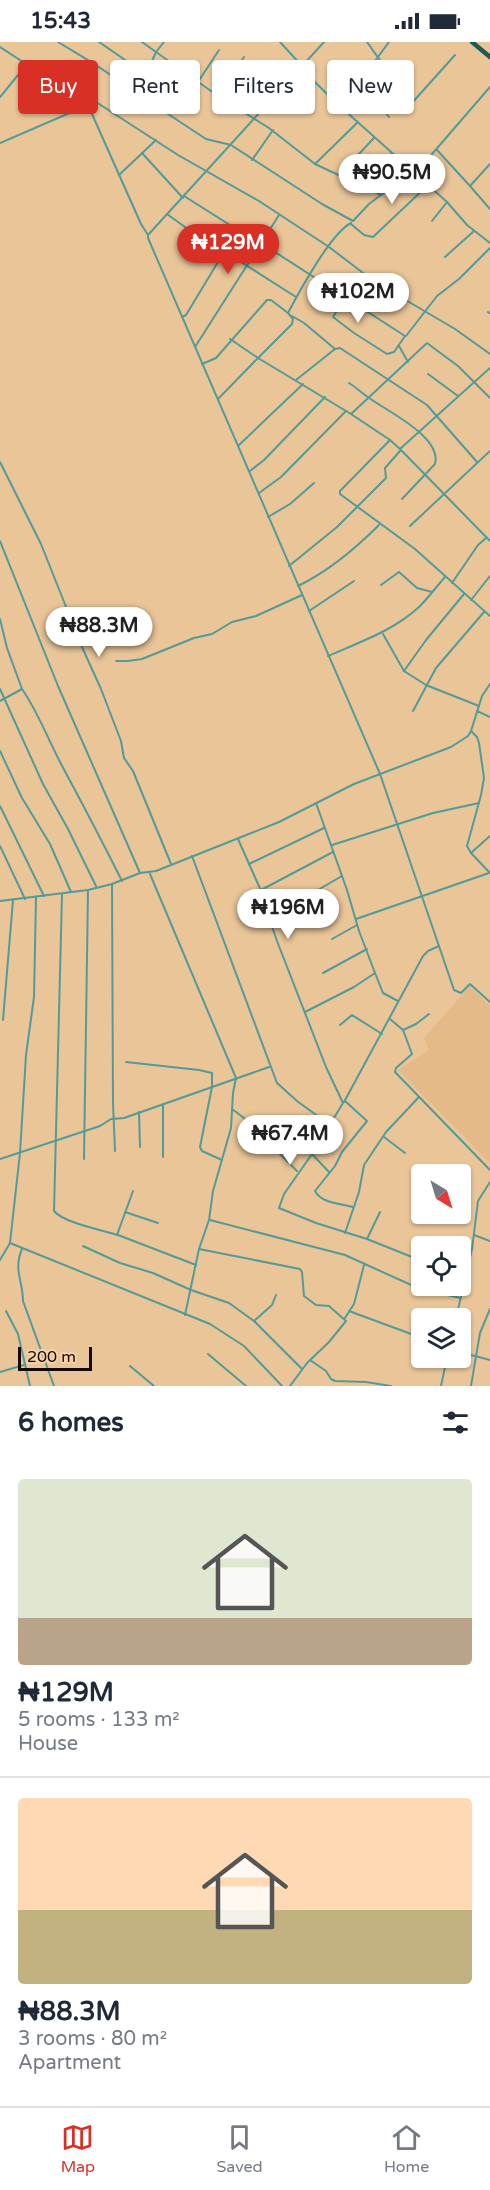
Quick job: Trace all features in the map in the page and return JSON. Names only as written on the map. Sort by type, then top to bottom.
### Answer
[{"type":"highway","points":[[472,42],[490,57]]},
{"type":"street","points":[[58,42],[101,69],[110,72],[121,83],[206,139],[231,146],[352,222],[364,235],[374,237],[428,185]]},
{"type":"street","points":[[99,42],[144,73],[164,42]]},
{"type":"street","points":[[142,42],[167,60]]},
{"type":"street","points":[[280,42],[295,60]]},
{"type":"street","points":[[307,60],[324,42]]},
{"type":"street","points":[[367,42],[411,104],[455,55]]},
{"type":"street","points":[[375,60],[389,42]]},
{"type":"street","points":[[0,47],[21,60]]},
{"type":"street","points":[[200,79],[219,50]]},
{"type":"street","points":[[0,97],[18,75]]},
{"type":"street","points":[[315,81],[327,94]]},
{"type":"street","points":[[218,399],[291,324],[293,319],[290,314],[296,297],[343,227],[352,222],[381,195],[413,172],[437,150],[490,87]]},
{"type":"street","points":[[98,103],[279,215],[328,247],[367,277],[490,354]]},
{"type":"street","points":[[0,143],[65,114]]},
{"type":"street","points":[[92,114],[148,235],[150,246],[380,774],[456,992],[461,993],[470,984],[490,1002]]},
{"type":"street","points":[[247,114],[273,130],[315,164],[381,195]]},
{"type":"street","points":[[148,235],[259,114]]},
{"type":"street","points":[[349,114],[447,202],[474,231],[490,243]]},
{"type":"street","points":[[315,164],[358,122]]},
{"type":"street","points":[[252,160],[273,130]]},
{"type":"street","points":[[339,175],[374,138]]},
{"type":"street","points":[[119,175],[156,140]]},
{"type":"street","points":[[437,150],[490,209]]},
{"type":"street","points":[[142,153],[183,197],[405,336]]},
{"type":"street","points":[[376,169],[391,154]]},
{"type":"street","points":[[470,186],[490,164]]},
{"type":"street","points":[[432,221],[447,202]]},
{"type":"street","points":[[167,214],[196,235],[221,248],[224,254],[296,297]]},
{"type":"street","points":[[195,348],[279,215]]},
{"type":"street","points":[[445,257],[474,231]]},
{"type":"street","points":[[345,298],[333,317],[354,333],[387,354],[391,354],[437,297],[490,248]]},
{"type":"street","points":[[182,317],[186,315],[224,254]]},
{"type":"street","points":[[202,364],[212,360],[267,300],[271,300],[335,349],[342,350],[427,405],[477,462]]},
{"type":"street","points":[[230,339],[390,440],[490,541]]},
{"type":"street","points":[[351,414],[389,381],[427,343],[458,366],[490,398]]},
{"type":"street","points":[[399,346],[408,363]]},
{"type":"street","points":[[296,380],[335,349]]},
{"type":"street","points":[[289,566],[328,536],[386,478],[385,468],[400,449],[490,368]]},
{"type":"street","points":[[428,374],[458,396]]},
{"type":"street","points":[[349,383],[419,431],[431,444],[437,458],[435,464],[402,499]]},
{"type":"street","points":[[238,447],[303,384]]},
{"type":"street","points":[[249,471],[264,460],[325,398]]},
{"type":"street","points":[[258,494],[281,477],[346,411]]},
{"type":"street","points":[[390,440],[340,491],[341,496],[415,549],[490,616]]},
{"type":"street","points":[[410,526],[490,451]]},
{"type":"street","points":[[0,462],[41,543],[101,689],[121,741],[124,758],[133,771],[171,864]]},
{"type":"street","points":[[268,517],[290,504],[314,483]]},
{"type":"street","points":[[298,586],[321,573],[380,525]]},
{"type":"street","points":[[452,583],[478,545],[486,538]]},
{"type":"street","points":[[0,541],[58,686],[140,873]]},
{"type":"street","points":[[381,585],[399,572],[417,588],[432,592]]},
{"type":"street","points":[[471,600],[490,576]]},
{"type":"street","points":[[328,656],[382,632],[408,616],[445,577]]},
{"type":"street","points":[[309,611],[354,581]]},
{"type":"street","points":[[404,671],[464,594]]},
{"type":"street","points":[[116,661],[128,662],[194,638],[212,634],[232,622],[256,616],[302,596]]},
{"type":"street","points":[[413,711],[436,668],[484,612]]},
{"type":"street","points":[[0,619],[7,648],[22,689],[35,708],[59,760],[122,881]]},
{"type":"street","points":[[382,632],[404,671],[426,686],[479,706]]},
{"type":"street","points":[[0,901],[88,890],[122,881],[140,873],[150,873],[279,822],[380,774],[451,747],[471,732],[482,696],[490,684]]},
{"type":"street","points":[[0,689],[43,784],[96,887]]},
{"type":"street","points":[[0,701],[22,689]]},
{"type":"street","points":[[477,711],[490,717]]},
{"type":"street","points":[[355,919],[490,873],[467,846],[484,778],[479,743],[477,737],[471,732]]},
{"type":"street","points":[[0,751],[21,798],[50,844],[71,892]]},
{"type":"street","points":[[484,778],[490,774]]},
{"type":"street","points":[[315,803],[383,993],[398,1001]]},
{"type":"street","points":[[331,845],[396,824],[479,803]]},
{"type":"street","points":[[0,806],[44,896]]},
{"type":"street","points":[[249,864],[324,828]]},
{"type":"street","points":[[471,853],[490,836]]},
{"type":"street","points":[[238,839],[266,902],[268,915],[326,1067],[344,1102],[367,1122],[316,1188],[316,1194],[331,1202],[353,1207]]},
{"type":"street","points":[[0,846],[25,899]]},
{"type":"street","points":[[260,890],[333,852]]},
{"type":"street","points":[[192,856],[270,1066],[281,1089],[330,1125]]},
{"type":"street","points":[[150,873],[236,1078],[231,1128],[213,1191],[209,1220],[199,1250],[185,1315]]},
{"type":"street","points":[[268,915],[297,902],[342,876]]},
{"type":"street","points":[[112,884],[115,1150]]},
{"type":"street","points":[[84,1159],[88,890]]},
{"type":"street","points":[[62,894],[55,1213],[196,1265]]},
{"type":"street","points":[[0,1260],[10,1243],[20,1153],[26,1055],[34,997],[36,897]]},
{"type":"street","points":[[3,1020],[12,900]]},
{"type":"street","points":[[332,939],[357,925]]},
{"type":"street","points":[[411,1257],[279,1208],[284,1194],[344,1102],[423,956],[439,946]]},
{"type":"street","points":[[323,973],[367,949]]},
{"type":"street","points":[[305,1012],[375,973]]},
{"type":"street","points":[[403,1030],[429,1014]]},
{"type":"street","points":[[340,1025],[352,1015],[382,1034]]},
{"type":"street","points":[[390,1019],[403,1030],[412,1054],[395,1071],[490,1170]]},
{"type":"street","points":[[126,1062],[209,1072],[213,1075],[200,1148],[222,1160]]},
{"type":"street","points":[[0,1159],[270,1066]]},
{"type":"street","points":[[345,1233],[359,1191],[364,1165],[384,1137],[419,1097]]},
{"type":"street","points":[[163,1104],[163,1157]]},
{"type":"street","points":[[232,1109],[298,1172]]},
{"type":"street","points":[[139,1112],[140,1148]]},
{"type":"street","points":[[277,1150],[294,1128]]},
{"type":"street","points":[[384,1137],[405,1153]]},
{"type":"street","points":[[312,1154],[329,1172]]},
{"type":"street","points":[[471,1250],[478,1201],[490,1182]]},
{"type":"street","points":[[117,1235],[133,1191]]},
{"type":"street","points":[[125,1212],[158,1223]]},
{"type":"street","points":[[367,1239],[380,1212]]},
{"type":"street","points":[[209,1220],[345,1255],[420,1289],[461,1298],[458,1308]]},
{"type":"street","points":[[474,1235],[490,1241]]},
{"type":"street","points":[[10,1243],[210,1324],[244,1346],[282,1386]]},
{"type":"street","points":[[83,1246],[120,1263],[153,1273],[191,1290],[229,1303],[254,1322],[302,1370]]},
{"type":"street","points":[[22,1249],[17,1268],[23,1287],[23,1300],[54,1386]]},
{"type":"street","points":[[199,1250],[300,1269],[304,1296],[316,1305],[329,1306],[345,1318]]},
{"type":"street","points":[[290,1386],[310,1360],[344,1325],[345,1318],[354,1304],[364,1264]]},
{"type":"street","points":[[254,1322],[272,1305],[276,1295]]},
{"type":"street","points":[[471,1386],[482,1326],[490,1309]]},
{"type":"street","points":[[6,1311],[18,1334],[30,1386]]},
{"type":"street","points":[[350,1311],[411,1334]]},
{"type":"street","points":[[208,1354],[246,1386]]},
{"type":"street","points":[[471,1355],[490,1360]]},
{"type":"street","points":[[310,1360],[326,1371],[335,1381],[391,1386]]},
{"type":"street","points":[[0,1372],[24,1365]]},
{"type":"street","points":[[130,1366],[154,1386]]},
{"type":"street","points":[[441,1386],[445,1368]]},
{"type":"shaded area","points":[[470,986],[490,1006],[490,1163],[398,1070],[429,1050],[424,1038]]}]
